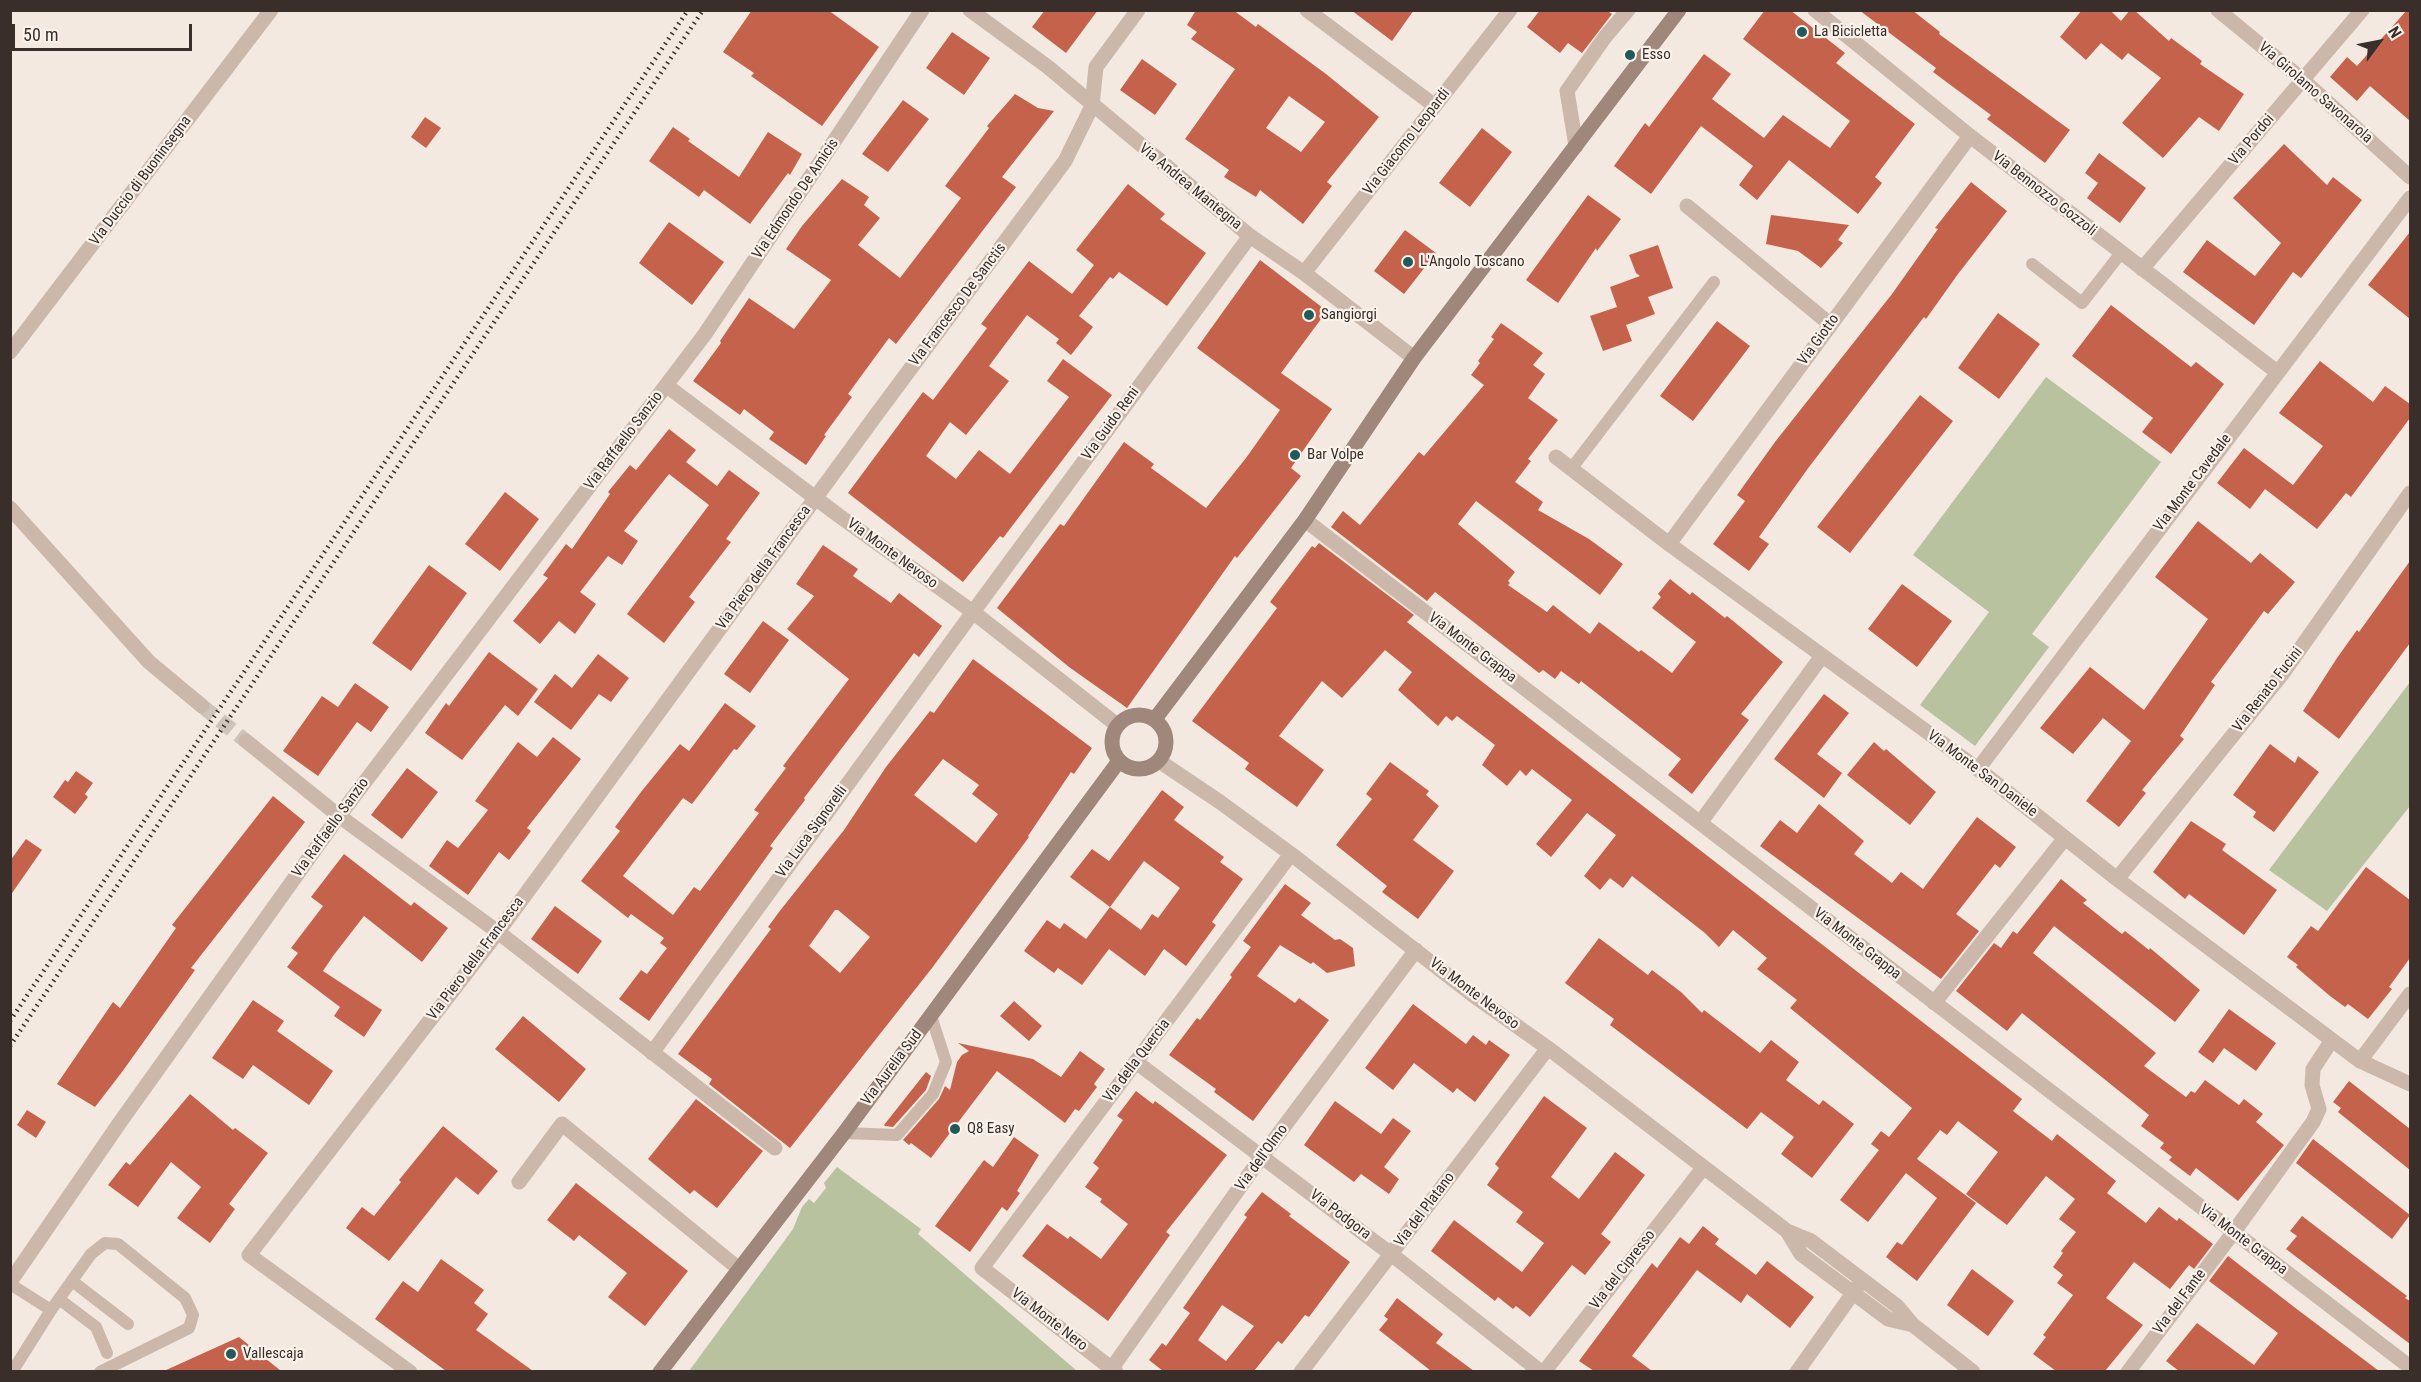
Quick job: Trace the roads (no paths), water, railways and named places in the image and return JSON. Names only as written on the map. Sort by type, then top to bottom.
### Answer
[{"type":"street","name":"Via Duccio di Buoninsegna","points":[[10,352],[271,10]]},
{"type":"street","name":"Via Edmondo De Amicis","points":[[667,386],[705,334],[922,10]]},
{"type":"street","name":"Via Andrea Mantegna","points":[[970,10],[1048,67],[1250,236],[1304,273],[1414,358]]},
{"type":"street","name":"Via Francesco De Sanctis","points":[[815,498],[1065,161],[1092,105],[1096,67],[1138,10]]},
{"type":"street","points":[[1307,10],[1435,106]]},
{"type":"street","name":"Via Giacomo Leopardi","points":[[1304,273],[1510,10]]},
{"type":"street","points":[[1576,146],[1567,91],[1605,37],[1628,10]]},
{"type":"street","points":[[1155,719],[1305,520],[1414,358],[1679,10]]},
{"type":"street","name":"Via Bennozzo Gozzoli","points":[[1815,10],[1970,136],[2277,372]]},
{"type":"street","name":"Via Girolamo Savonarola","points":[[2218,10],[2303,80],[2410,177]]},
{"type":"street","name":"Via Pordoi","points":[[2142,269],[2362,10]]},
{"type":"street","name":"Via Giotto","points":[[1669,544],[1970,136]]},
{"type":"street","name":"Via Monte Cavedale","points":[[1977,769],[2410,198]]},
{"type":"street","points":[[1687,206],[1831,325]]},
{"type":"street","name":"Via Guido Reni","points":[[973,612],[1250,236]]},
{"type":"street","name":"Via Monte Nevoso","points":[[667,386],[815,498],[973,612],[1117,725]]},
{"type":"street","name":"Via Raffaello Sanzio","points":[[10,1283],[130,1108],[339,816],[667,386]]},
{"type":"street","name":"Via Monte San Daniele","points":[[1556,457],[1669,544],[1977,769],[2117,879],[2360,1061],[2410,1084]]},
{"type":"street","name":"Via Renato Fucini","points":[[2117,879],[2283,674],[2410,493]]},
{"type":"street","name":"Via Piero della Francesca","points":[[410,1371],[249,1255],[498,932],[815,498]]},
{"type":"street","points":[[10,508],[148,662],[202,706]]},
{"type":"street","name":"Via Monte Grappa","points":[[1305,520],[2410,1367]]},
{"type":"street","name":"Via Luca Signorelli","points":[[652,1053],[973,612]]},
{"type":"street","points":[[1700,823],[1822,656]]},
{"type":"street","points":[[1132,715],[1146,715],[1155,719],[1164,729],[1167,738],[1166,747],[1159,761],[1143,769],[1130,768],[1119,761],[1112,747],[1112,736],[1117,725],[1132,715]]},
{"type":"street","points":[[246,741],[339,816],[498,932],[775,1148]]},
{"type":"street","name":"Via Aurelia Sud","points":[[660,1371],[844,1133],[1119,761]]},
{"type":"street","name":"Via Monte Nevoso","points":[[1159,761],[1291,854],[1473,995],[1548,1048],[1787,1231],[1811,1241],[1897,1306],[1913,1325],[1972,1371]]},
{"type":"street","points":[[1934,1003],[2065,838]]},
{"type":"street","name":"Via della Quercia","points":[[982,1268],[1291,854]]},
{"type":"street","name":"Via dell'Olmo","points":[[1114,1370],[1262,1156],[1416,950]]},
{"type":"street","points":[[2360,1061],[2410,994]]},
{"type":"street","name":"Via del Fante","points":[[2128,1371],[2233,1233],[2313,1122],[2319,1109],[2312,1084],[2313,1069],[2332,1040]]},
{"type":"street","name":"Via del Platano","points":[[1300,1371],[1548,1048]]},
{"type":"street","name":"Via Podgora","points":[[1136,1062],[1543,1371]]},
{"type":"street","points":[[519,1182],[562,1124],[739,1269]]},
{"type":"street","name":"Via del Cipresso","points":[[1543,1371],[1703,1168]]},
{"type":"street","name":"Via Monte Nevoso","points":[[1787,1231],[1801,1254],[1853,1293],[1888,1319],[1913,1325]]},
{"type":"street","name":"Via Monte Nero","points":[[982,1268],[1114,1370]]},
{"type":"street","points":[[1797,1371],[1862,1280]]},
{"type":"lane","points":[[2032,264],[2082,303],[2121,253]]},
{"type":"lane","points":[[1571,469],[1714,282]]},
{"type":"lane","points":[[844,1133],[897,1135],[933,1094],[946,1062],[931,1016]]},
{"type":"lane","points":[[12,1371],[51,1310],[91,1254],[105,1243],[118,1244],[185,1298],[193,1315],[189,1328],[100,1371]]},
{"type":"lane","points":[[72,1281],[128,1324]]},
{"type":"lane","points":[[10,1283],[51,1310]]},
{"type":"lane","points":[[59,1299],[96,1327],[107,1353]]},
{"type":"tunnel","points":[[202,706],[246,741]]},
{"type":"railway","points":[[10,1021],[688,10]]},
{"type":"railway","points":[[10,1046],[703,10]]},
{"type":"place","name":"La Bicicletta","points":[[1802,32]]},
{"type":"place","name":"Esso","points":[[1630,55]]},
{"type":"place","name":"L'Angolo Toscano","points":[[1408,262]]},
{"type":"place","name":"Sangiorgi","points":[[1309,315]]},
{"type":"place","name":"Bar Volpe","points":[[1295,455]]},
{"type":"place","name":"Q8 Easy","points":[[955,1129]]},
{"type":"place","name":"Vallescaja","points":[[231,1354]]}]
